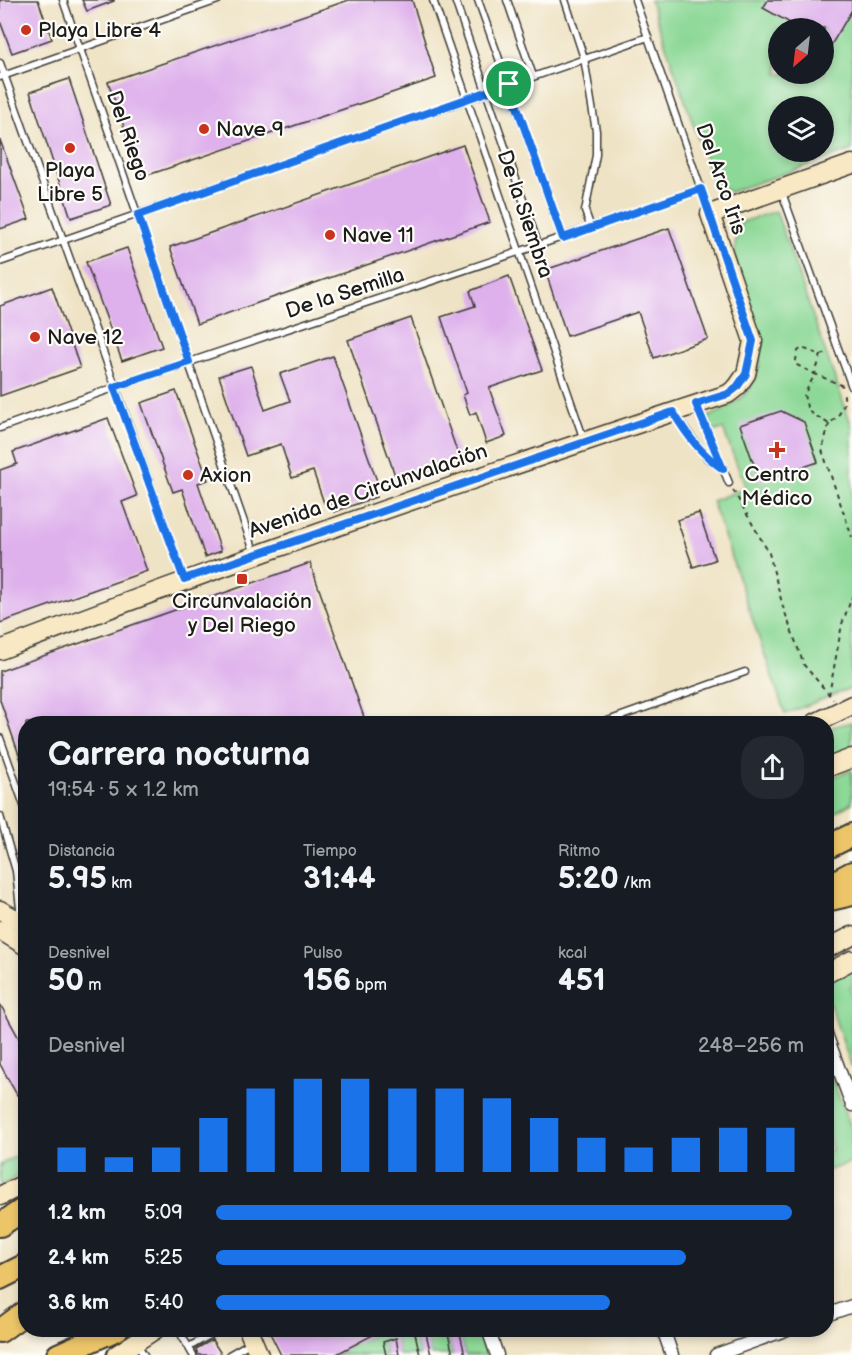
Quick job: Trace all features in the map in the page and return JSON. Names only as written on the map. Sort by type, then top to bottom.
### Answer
[{"type":"highway","points":[[834,845],[852,835]]},
{"type":"highway","points":[[834,883],[852,873]]},
{"type":"highway","points":[[834,898],[852,894]]},
{"type":"highway","points":[[0,1225],[18,1213]]},
{"type":"highway","points":[[0,1278],[18,1269]]},
{"type":"highway","points":[[0,1331],[18,1318]]},
{"type":"highway","points":[[58,1355],[99,1337]]},
{"type":"street","points":[[710,214],[852,164]]},
{"type":"street","name":"Del Arco Iris","points":[[710,214],[750,330],[752,350],[746,374]]},
{"type":"street","name":"Avenida de Circunvalación","points":[[0,650],[255,554],[585,440],[728,394],[737,387],[746,374]]},
{"type":"street","points":[[836,717],[852,705]]},
{"type":"street","points":[[834,765],[852,758]]},
{"type":"street","points":[[0,910],[18,921]]},
{"type":"street","points":[[0,930],[18,941]]},
{"type":"street","points":[[834,945],[852,936]]},
{"type":"street","points":[[834,970],[852,960]]},
{"type":"street","points":[[834,1056],[852,1105]]},
{"type":"street","points":[[0,1196],[18,1187]]},
{"type":"street","points":[[834,1312],[852,1306]]},
{"type":"street","points":[[116,1355],[140,1349],[150,1337]]},
{"type":"street","points":[[491,1337],[497,1355]]},
{"type":"street","points":[[666,1337],[672,1355]]},
{"type":"street","points":[[716,1355],[766,1337]]},
{"type":"lane","name":"Del Riego","points":[[63,0],[255,554]]},
{"type":"lane","points":[[2,76],[218,0]]},
{"type":"lane","name":"De la Siembra","points":[[433,0],[585,440]]},
{"type":"lane","points":[[455,0],[539,247]]},
{"type":"lane","points":[[478,0],[563,238]]},
{"type":"lane","points":[[507,0],[533,76]]},
{"type":"lane","points":[[565,0],[584,58],[596,131],[596,155],[585,211],[591,228]]},
{"type":"lane","name":"Del Arco Iris","points":[[635,0],[710,214]]},
{"type":"lane","points":[[0,262],[648,37]]},
{"type":"lane","points":[[0,63],[2,76],[184,579]]},
{"type":"lane","name":"De la Semilla","points":[[0,428],[114,387],[539,247],[701,189]]},
{"type":"lane","points":[[781,189],[852,389]]},
{"type":"lane","points":[[696,404],[729,483]]},
{"type":"lane","points":[[673,412],[687,434],[707,458],[723,469]]},
{"type":"lane","points":[[622,716],[746,672]]},
{"type":"lane","points":[[0,738],[18,789]]},
{"type":"lane","points":[[0,816],[18,883]]},
{"type":"lane","points":[[183,1337],[193,1355]]},
{"type":"lane","points":[[189,1347],[206,1337]]},
{"type":"lane","points":[[229,1355],[255,1347]]},
{"type":"path","points":[[838,349],[821,355],[802,348],[795,359],[795,364],[852,389]]},
{"type":"path","points":[[821,355],[815,374],[804,395],[808,411],[829,424]]},
{"type":"path","points":[[842,386],[846,401],[838,417],[829,424],[822,450],[852,537]]},
{"type":"path","points":[[729,483],[769,553],[783,607],[804,665],[833,699],[836,717]]},
{"type":"path","points":[[829,694],[842,624],[852,597]]},
{"type":"green space","points":[[650,0],[852,0],[852,150],[834,156],[834,96],[768,96],[768,162],[817,162],[730,192],[714,184]]},
{"type":"green space","points":[[776,211],[852,427],[852,688],[785,714],[712,501],[746,488],[723,429],[711,432],[708,417],[741,398],[756,377],[759,352],[738,273],[735,247],[742,222]]},
{"type":"green space","points":[[852,722],[852,753],[834,760],[834,726]]},
{"type":"green space","points":[[852,770],[852,803],[834,813],[834,776]]},
{"type":"green space","points":[[852,966],[852,987],[850,988],[852,1068],[834,1016],[834,975]]},
{"type":"green space","points":[[834,1084],[852,1130],[852,1162],[834,1168]]},
{"type":"green space","points":[[18,1155],[18,1176],[0,1186],[0,1165]]},
{"type":"green space","points":[[369,1337],[416,1337],[420,1355],[399,1355],[396,1339],[383,1342],[386,1355],[335,1355]]},
{"type":"green space","points":[[427,1337],[449,1337],[453,1355],[431,1355]]},
{"type":"green space","points":[[461,1337],[481,1337],[487,1355],[465,1355]]},
{"type":"building","name":"Playa Libre 4","points":[[0,0],[38,0],[52,39],[12,53],[0,21]]},
{"type":"building","points":[[82,0],[114,0],[114,1],[87,11]]},
{"type":"building","name":"Nave 9","points":[[349,0],[412,0],[436,78],[142,177],[108,82]]},
{"type":"building","points":[[768,0],[852,0],[852,10],[834,40],[834,18],[781,18],[763,8]]},
{"type":"building","name":"Playa Libre 5","points":[[69,79],[111,205],[71,218],[30,92]]},
{"type":"building","points":[[0,140],[29,219],[0,229]]},
{"type":"building","name":"Nave 11","points":[[463,145],[490,222],[197,324],[170,247]]},
{"type":"building","points":[[669,228],[708,339],[654,358],[638,312],[567,336],[545,270]]},
{"type":"building","points":[[127,248],[162,347],[122,361],[86,262]]},
{"type":"building","points":[[509,276],[542,370],[489,388],[506,436],[486,443],[476,412],[470,415],[463,395],[467,393],[441,317],[475,306],[470,291]]},
{"type":"building","name":"Nave 12","points":[[52,287],[80,368],[0,396],[0,306]]},
{"type":"building","points":[[411,318],[460,460],[397,481],[348,340]]},
{"type":"building","points":[[333,356],[378,484],[372,486],[376,497],[334,512],[330,501],[324,503],[313,471],[292,478],[281,444],[246,456],[219,376],[251,366],[265,410],[290,401],[280,374]]},
{"type":"building","points":[[176,391],[208,480],[198,483],[221,551],[205,557],[182,489],[173,492],[141,403]]},
{"type":"building","points":[[781,411],[804,422],[818,462],[760,482],[740,425]]},
{"type":"building","points":[[108,418],[137,496],[122,502],[147,571],[0,623],[0,470],[17,464],[13,452]]},
{"type":"building","points":[[699,513],[715,560],[693,567],[677,520]]},
{"type":"building","points":[[310,563],[364,716],[18,716],[18,752],[0,700],[0,671]]},
{"type":"building","points":[[0,1004],[18,1037],[18,1095],[0,1064]]},
{"type":"building","points":[[272,1337],[369,1337],[335,1355],[281,1355]]},
{"type":"building","points":[[416,1337],[427,1337],[431,1355],[420,1355]]},
{"type":"building","points":[[449,1337],[461,1337],[465,1355],[453,1355]]},
{"type":"building","points":[[396,1338],[399,1355],[386,1355],[383,1342]]},
{"type":"building","points":[[212,1340],[222,1355],[198,1355],[196,1349]]},
{"type":"place","name":"Playa Libre 4","points":[[26,30]]},
{"type":"place","name":"Nave 9","points":[[204,129]]},
{"type":"place","name":"Playa Libre 5","points":[[70,148]]},
{"type":"place","name":"Nave 11","points":[[330,235]]},
{"type":"place","name":"Nave 12","points":[[35,337]]},
{"type":"place","name":"Centro Médico","points":[[777,450]]},
{"type":"place","name":"Axion","points":[[188,475]]},
{"type":"place","name":"Circunvalación y Del Riego","points":[[242,579]]},
{"type":"route","points":[[509,84],[563,238],[701,189],[753,341],[746,374],[737,387],[728,394],[696,404],[723,469],[707,458],[687,434],[673,412],[585,440],[184,579],[114,387],[189,362],[138,215],[509,84]]}]
